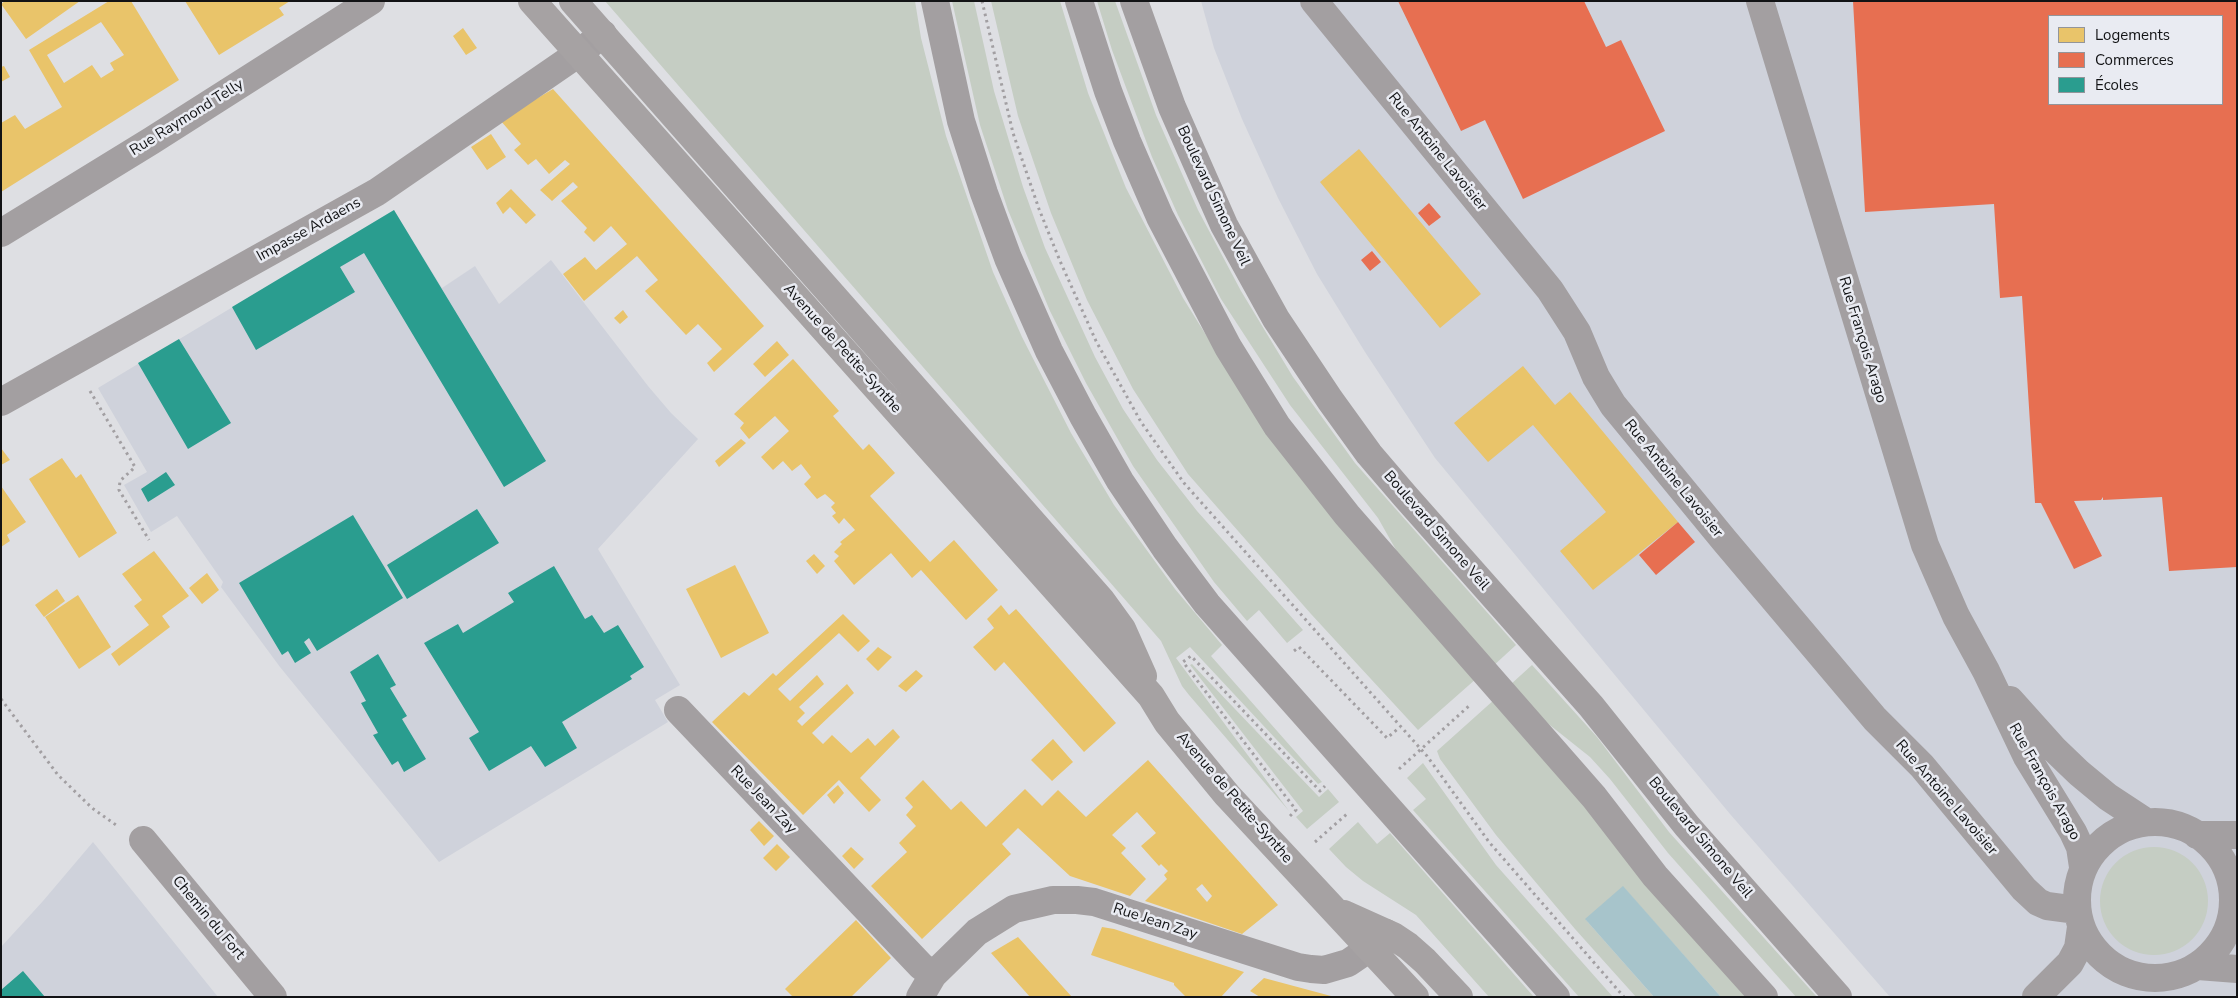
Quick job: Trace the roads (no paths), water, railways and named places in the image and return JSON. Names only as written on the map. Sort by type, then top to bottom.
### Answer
[{"type":"main road","name":"Avenue de Petite-Synthe","points":[[532,1],[1151,696]]},
{"type":"main road","name":"Avenue de Petite-Synthe","points":[[573,1],[1101,600],[1122,629],[1151,696],[1167,722],[1227,795],[1320,897],[1378,941],[1415,997]]},
{"type":"main road","name":"Avenue de Petite-Synthe","points":[[1378,941],[1408,946],[1425,960],[1459,997]]},
{"type":"street","name":"Rue Raymond Telly","points":[[1,233],[151,141],[371,1]]},
{"type":"street","points":[[935,1],[961,121],[984,193],[1008,258],[1050,351],[1083,416],[1120,481],[1207,604],[1556,997]]},
{"type":"street","points":[[1079,1],[1108,91],[1153,202],[1206,306],[1251,388],[1277,426],[1320,483],[1594,797],[1655,876],[1764,997]]},
{"type":"street","name":"Boulevard Simone Veil","points":[[1134,1],[1172,107],[1224,225],[1276,319],[1330,400],[1404,496],[1602,719],[1687,826],[1838,997]]},
{"type":"street","name":"Rue Antoine Lavoisier","points":[[1314,1],[1550,290],[1577,332],[1596,377],[1613,405],[1724,540],[1875,719],[1922,766],[2024,889],[2038,902],[2079,918]]},
{"type":"street","name":"Rue François Arago","points":[[1760,1],[1925,545],[1956,616],[1986,671],[2027,757],[2073,832],[2080,847],[2084,867]]},
{"type":"street","name":"Impasse Ardaens","points":[[1,402],[377,192],[579,53],[602,34]]},
{"type":"street","name":"Rue François Arago","points":[[1986,671],[2054,749],[2108,797],[2146,822]]},
{"type":"street","name":"Rue Jean Zay","points":[[678,710],[921,966],[927,986]]},
{"type":"street","points":[[2036,997],[2070,963],[2078,948],[2078,885],[2084,867],[2094,850],[2108,836],[2126,827],[2146,822],[2173,824],[2197,834],[2212,847],[2224,863],[2233,893],[2234,917],[2220,943],[2189,970],[2146,997]]},
{"type":"street","points":[[2197,834],[2237,835]]},
{"type":"street","name":"Chemin du Fort","points":[[143,840],[273,997]]},
{"type":"street","name":"Rue Jean Zay","points":[[927,986],[966,940],[999,917],[1014,909],[1039,902],[1063,899],[1094,902],[1298,968],[1324,970],[1340,966],[1356,959],[1378,941]]},
{"type":"street","points":[[2079,918],[2094,950],[2104,960],[2121,970],[2146,978],[2160,978],[2189,970],[2237,969]]},
{"type":"water","points":[[1623,886],[1721,997],[1654,997],[1585,919]]}]
